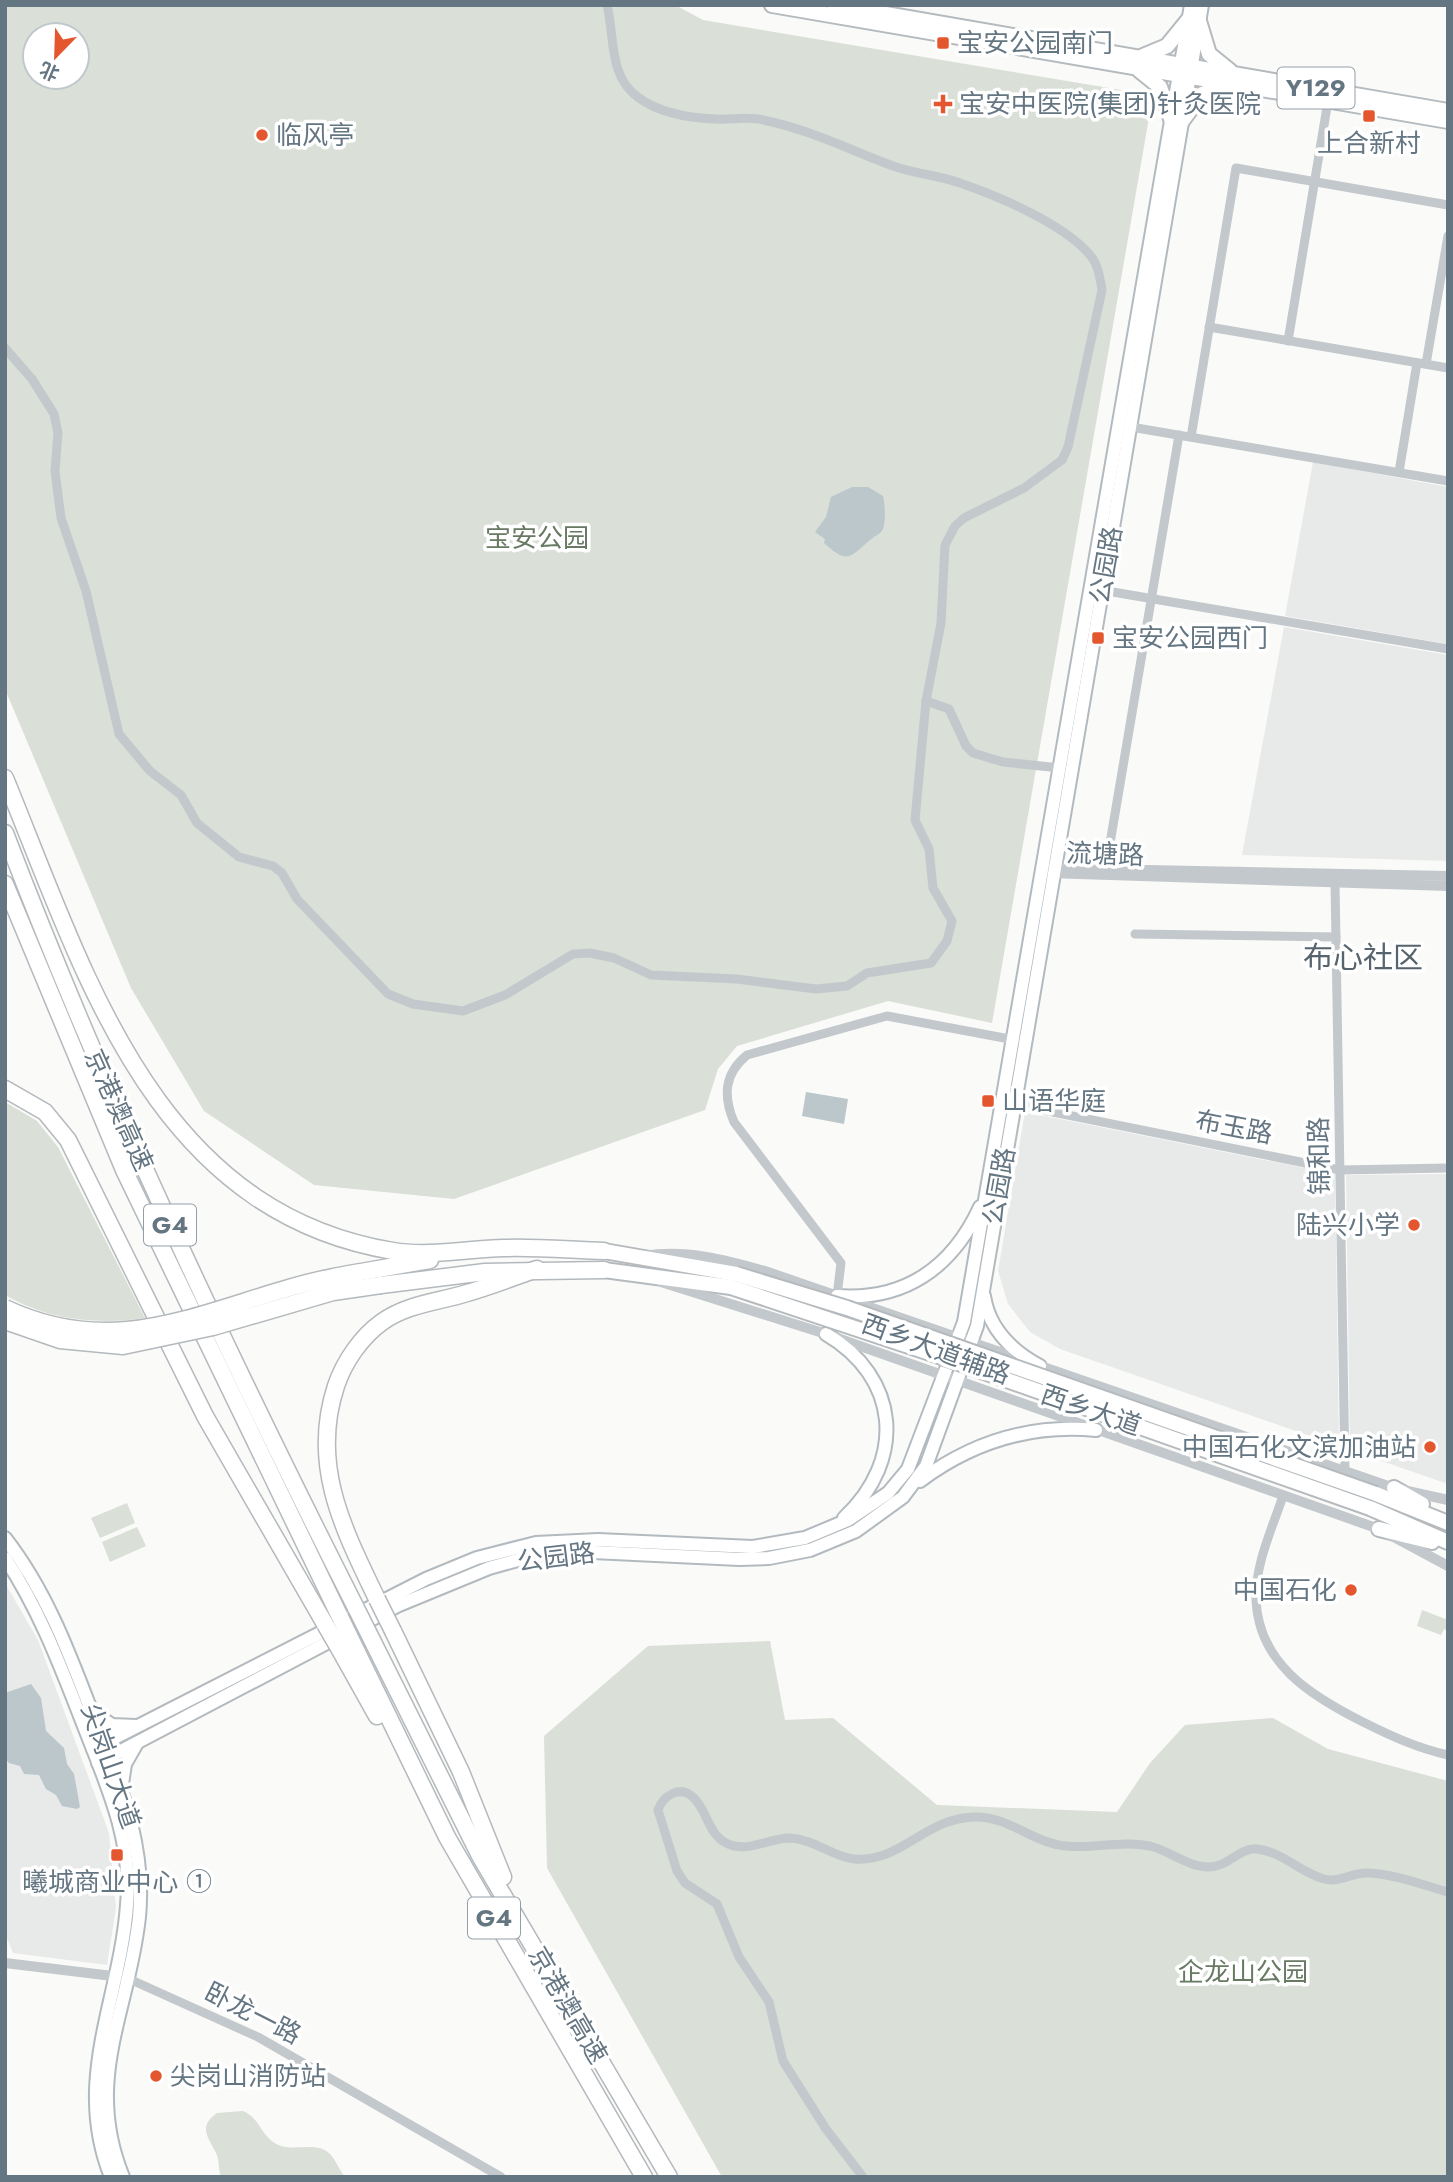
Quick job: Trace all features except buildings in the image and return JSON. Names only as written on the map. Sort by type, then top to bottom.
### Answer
[{"type":"highway","points":[[5,778],[58,908],[125,1053],[164,1111],[235,1185],[291,1220],[362,1244],[421,1253],[505,1248],[604,1251]]},
{"type":"highway","name":"京港澳高速","points":[[5,833],[54,962],[141,1163],[356,1608],[480,1856],[669,2177]]},
{"type":"highway","name":"京港澳高速","points":[[5,884],[124,1170],[340,1617],[350,1654],[447,1837],[644,2177]]},
{"type":"highway","points":[[5,1089],[45,1112],[68,1140],[205,1416],[325,1624],[350,1654]]},
{"type":"highway","points":[[5,1321],[60,1340],[123,1346],[213,1327],[379,1277],[505,1248]]},
{"type":"highway","points":[[523,1928],[461,1772],[351,1544],[328,1475],[325,1431],[339,1378],[349,1358],[382,1322],[406,1309],[465,1294],[537,1269]]},
{"type":"highway","points":[[5,1308],[61,1328],[122,1333],[206,1314],[331,1276],[379,1277],[537,1269],[604,1270]]},
{"type":"main road","name":"Y129","points":[[772,5],[1236,80],[1448,111]]},
{"type":"main road","name":"Y129","points":[[834,5],[1133,62]]},
{"type":"main road","name":"公园路","points":[[1049,870],[1060,768],[1124,426],[1193,15],[1202,5]]},
{"type":"main road","points":[[1193,15],[1209,54],[1236,80],[1202,94],[1176,120],[1160,86],[1133,62],[1167,46],[1193,15]]},
{"type":"main road","name":"Y129","points":[[1236,80],[1328,101],[1448,121]]},
{"type":"main road","name":"公园路","points":[[98,1746],[426,1579],[487,1555],[536,1544],[581,1539],[753,1547],[792,1542],[832,1528],[869,1508],[902,1478],[913,1460],[960,1338],[1101,590],[1124,426]]},
{"type":"main road","name":"公园路","points":[[104,1760],[399,1605],[489,1568],[533,1556],[572,1551],[738,1559],[783,1556],[825,1545],[856,1531],[889,1510],[912,1488],[931,1457],[973,1343],[1013,1104],[1018,1041]]},
{"type":"main road","points":[[837,1296],[877,1296],[894,1292],[930,1272],[963,1236],[987,1191]]},
{"type":"main road","points":[[604,1251],[638,1256],[734,1281]]},
{"type":"main road","points":[[604,1270],[734,1281]]},
{"type":"main road","name":"西乡大道","points":[[734,1281],[847,1308],[1448,1521]]},
{"type":"main road","name":"西乡大道","points":[[734,1281],[1370,1508],[1448,1544]]},
{"type":"main road","points":[[982,1285],[985,1305],[1002,1337],[1026,1358],[1047,1368]]},
{"type":"main road","points":[[826,1334],[854,1353],[875,1379],[882,1395],[886,1424],[884,1452],[876,1476],[856,1506],[832,1528]]},
{"type":"main road","points":[[912,1488],[956,1458],[996,1440],[1040,1430],[1096,1430]]},
{"type":"main road","points":[[1394,1488],[1448,1521]]},
{"type":"main road","points":[[1379,1529],[1448,1544]]},
{"type":"main road","name":"尖岗山大道","points":[[5,1538],[58,1625],[92,1711],[98,1746]]},
{"type":"main road","name":"尖岗山大道","points":[[5,1558],[43,1625],[98,1746],[119,1819],[127,1863],[128,1905],[121,1977],[106,2074],[110,2135],[122,2177]]},
{"type":"main road","points":[[92,1711],[112,1725],[140,1725]]},
{"type":"main road","points":[[122,1788],[124,1764],[137,1742]]},
{"type":"main road","name":"尖岗山大道","points":[[104,1760],[122,1788],[137,1842],[141,1887],[135,1945],[121,1977],[95,2074],[99,2137],[111,2177]]},
{"type":"street","points":[[5,348],[32,379],[54,414],[58,433],[55,471],[61,518],[86,591],[119,734],[150,771],[181,795],[197,823],[239,856],[272,866],[282,873],[297,899],[388,994],[413,1004],[463,1011],[483,1005],[573,954],[590,953],[614,958],[651,975],[737,979],[816,989],[847,986],[867,973],[931,963],[947,941],[952,921],[933,888],[929,849],[915,820],[926,701],[941,622],[945,545],[955,526],[964,519],[1024,488],[1062,460],[1068,447],[1102,290],[1100,274],[1090,255],[1059,230],[1028,212],[959,182],[911,172],[800,130],[760,119],[715,119],[677,114],[647,103],[626,85],[617,67],[607,5]]},
{"type":"street","points":[[1288,341],[1328,101]]},
{"type":"street","points":[[1191,437],[1236,168],[1448,205]]},
{"type":"street","points":[[1398,472],[1448,236]]},
{"type":"street","points":[[1209,327],[1448,368]]},
{"type":"street","points":[[1124,426],[1448,481]]},
{"type":"street","points":[[1106,867],[1179,435]]},
{"type":"street","points":[[1101,590],[1448,649]]},
{"type":"street","points":[[926,701],[949,709],[966,746],[986,759],[1060,768]]},
{"type":"street","name":"流塘路","points":[[1049,870],[1106,867],[1448,876]]},
{"type":"street","name":"流塘路","points":[[1049,870],[1448,886]]},
{"type":"street","name":"锦和路","points":[[1335,883],[1345,1471]]},
{"type":"street","points":[[1135,934],[1336,937]]},
{"type":"street","points":[[837,1296],[841,1263],[734,1122],[726,1102],[728,1080],[735,1066],[747,1055],[887,1016],[1018,1041]]},
{"type":"street","name":"布玉路","points":[[1013,1104],[1340,1170],[1448,1168]]},
{"type":"street","name":"西乡大道辅路","points":[[638,1256],[660,1253],[709,1256],[837,1296],[1394,1488],[1448,1500]]},
{"type":"street","name":"西乡大道辅路","points":[[641,1274],[691,1293],[826,1334],[1379,1529],[1448,1566]]},
{"type":"street","points":[[862,1347],[874,1348],[887,1339],[891,1325],[881,1311]]},
{"type":"street","points":[[1046,1412],[1034,1399],[1034,1386],[1047,1368]]},
{"type":"street","points":[[1283,1496],[1260,1566],[1256,1601],[1262,1631],[1279,1664],[1291,1678],[1322,1701],[1398,1739],[1448,1755]]},
{"type":"street","points":[[863,2177],[826,2129],[783,2061],[769,2002],[739,1957],[717,1904],[685,1884],[677,1871],[658,1810],[667,1795],[677,1792],[694,1798],[717,1837],[740,1847],[793,1838],[808,1841],[850,1858],[866,1860],[896,1851],[941,1823],[978,1817],[1014,1825],[1046,1842],[1063,1846],[1127,1843],[1150,1846],[1205,1867],[1229,1862],[1246,1850],[1254,1848],[1289,1860],[1325,1880],[1368,1873],[1448,1892]]},
{"type":"street","points":[[5,1963],[121,1977]]},
{"type":"street","name":"卧龙一路","points":[[121,1977],[258,2037],[501,2177]]},
{"type":"shaded area","points":[[1313,462],[1448,487],[1448,644],[1285,616]]},
{"type":"shaded area","points":[[852,487],[868,487],[883,496],[885,522],[880,533],[853,554],[844,556],[832,550],[824,543],[825,539],[815,532],[826,517],[831,497]]},
{"type":"shaded area","points":[[1284,627],[1448,655],[1448,861],[1242,855]]},
{"type":"shaded area","points":[[806,1092],[848,1099],[844,1124],[802,1116]]},
{"type":"shaded area","points":[[1025,1112],[1335,1174],[1339,1446],[1060,1349],[1030,1332],[1008,1304],[998,1271]]},
{"type":"shaded area","points":[[1448,1174],[1448,1484],[1350,1450],[1346,1175]]},
{"type":"shaded area","points":[[5,1583],[38,1640],[109,1833],[116,1908],[107,1965],[13,1953],[5,1933]]},
{"type":"shaded area","points":[[31,1684],[41,1698],[46,1731],[64,1748],[67,1764],[74,1774],[80,1807],[77,1809],[62,1806],[56,1795],[46,1789],[39,1775],[24,1774],[20,1766],[9,1763],[5,1758],[5,1693]]},
{"type":"green space","name":"宝安公园","points":[[5,5],[675,5],[703,20],[1133,92],[1151,106],[992,1023],[888,1001],[737,1046],[718,1069],[705,1110],[454,1199],[314,1185],[204,1111],[131,988],[5,689]]},
{"type":"green space","points":[[5,1102],[37,1121],[58,1147],[145,1318],[109,1321],[73,1318],[38,1310],[5,1295]]},
{"type":"green space","points":[[127,1503],[135,1523],[100,1538],[91,1518]]},
{"type":"green space","points":[[137,1527],[146,1546],[110,1562],[102,1542]]},
{"type":"green space","points":[[1422,1610],[1448,1620],[1448,1631],[1444,1629],[1441,1635],[1417,1626]]},
{"type":"green space","name":"企龙山公园","points":[[770,1641],[785,1720],[833,1718],[937,1805],[1117,1812],[1150,1763],[1185,1725],[1273,1718],[1328,1749],[1448,1781],[1448,2177],[722,2177],[547,1868],[544,1736],[648,1646]]},
{"type":"green space","points":[[243,2111],[253,2117],[269,2138],[280,2146],[324,2150],[332,2156],[345,2177],[221,2177],[217,2156],[206,2133],[207,2123],[217,2113]]},
{"type":"place","name":"宝安公园南门","points":[[943,43]]},
{"type":"place","name":"宝安中医院(集团)针灸医院","points":[[943,104]]},
{"type":"place","name":"上合新村","points":[[1369,116]]},
{"type":"place","name":"临风亭","points":[[262,135]]},
{"type":"place","name":"宝安公园西门","points":[[1098,638]]},
{"type":"place","name":"山语华庭","points":[[988,1101]]},
{"type":"place","name":"陆兴小学","points":[[1414,1225]]},
{"type":"place","name":"中国石化文滨加油站","points":[[1430,1447]]},
{"type":"place","name":"中国石化","points":[[1351,1590]]},
{"type":"place","name":"曦城商业中心 ①","points":[[117,1855]]},
{"type":"place","name":"尖岗山消防站","points":[[156,2076]]},
{"type":"district","name":"布心社区","points":[[1363,958]]}]
